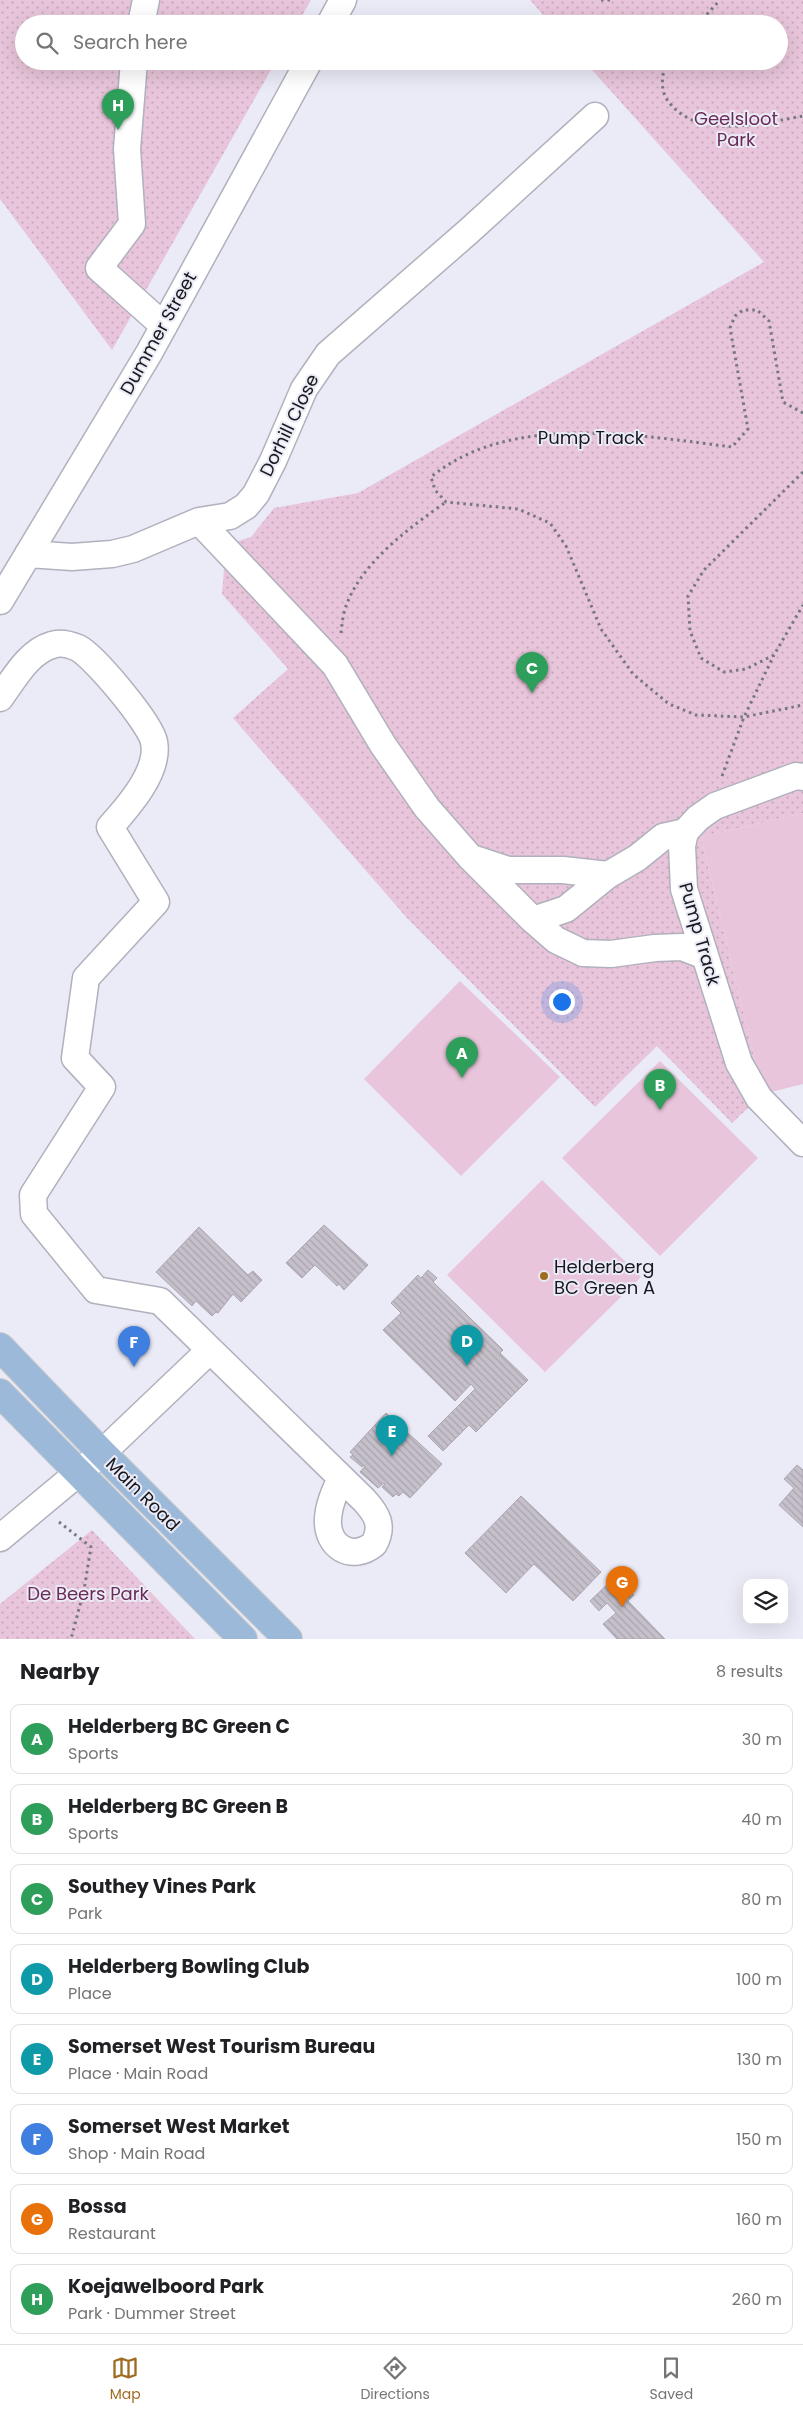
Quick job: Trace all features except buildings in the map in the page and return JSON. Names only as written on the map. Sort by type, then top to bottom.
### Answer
[{"type":"main road","name":"Main Road","points":[[0,1347],[102,1453],[288,1639]]},
{"type":"main road","name":"Main Road","points":[[0,1393],[243,1639]]},
{"type":"street","points":[[143,15],[146,0]]},
{"type":"street","points":[[335,15],[343,0]]},
{"type":"street","points":[[133,70],[127,149],[132,224],[99,268],[164,326]]},
{"type":"street","name":"Dummer Street","points":[[0,601],[164,326],[304,70]]},
{"type":"street","name":"Dorhill Close","points":[[28,554],[72,557],[112,554],[133,549],[199,521],[230,516],[246,506],[272,461],[304,389],[328,354],[469,231],[595,116]]},
{"type":"street","points":[[199,521],[335,665],[383,745],[426,808],[470,857],[533,920],[556,940],[583,953],[611,954],[655,948],[682,947],[705,956]]},
{"type":"street","points":[[0,698],[32,656],[54,644],[64,644],[78,648],[91,657],[142,717],[150,729],[155,742],[154,754],[146,779],[130,804],[110,827],[156,902],[86,978],[75,1058],[102,1087],[33,1195],[34,1214],[96,1290],[160,1301],[341,1478]]},
{"type":"street","points":[[533,920],[566,909],[608,875],[637,858],[663,837],[685,832],[698,818],[715,806],[796,776],[803,776]]},
{"type":"street","name":"Pump Track","points":[[685,832],[682,846],[684,890],[739,1063],[759,1098],[803,1143]]},
{"type":"street","points":[[470,857],[508,870],[563,870],[608,875]]},
{"type":"street","points":[[0,1538],[102,1453],[209,1351]]},
{"type":"path","points":[[601,0],[612,0]]},
{"type":"path","points":[[706,15],[720,0]]},
{"type":"path","points":[[663,70],[663,94],[675,111],[698,123],[743,127],[803,116]]},
{"type":"path","name":"Pump Track","points":[[446,502],[435,490],[431,477],[446,464],[500,441],[547,433],[651,437],[732,446],[748,429],[730,328],[735,316],[743,310],[757,310],[769,321],[783,402],[803,414]]},
{"type":"path","points":[[774,655],[746,669],[724,672],[701,658],[690,631],[688,596],[704,570],[803,472]]},
{"type":"path","points":[[335,665],[346,606],[369,566],[410,528],[446,502],[518,509],[550,523],[566,546],[600,629],[633,674],[669,704],[696,715],[744,717],[803,705]]},
{"type":"path","points":[[715,806],[718,786],[744,717],[774,655],[803,605]]},
{"type":"path","points":[[39,1506],[91,1547],[84,1590],[71,1639]]},
{"type":"green space","points":[[0,0],[311,0],[302,15],[15,15],[15,70],[271,70],[112,350],[0,199]]},
{"type":"green space","name":"Geelsloot Park","points":[[530,0],[803,0],[803,813],[701,837],[763,1094],[732,1123],[657,1046],[595,1107],[407,918],[233,718],[288,669],[222,594],[226,545],[251,537],[274,508],[358,493],[764,262],[592,70],[788,70],[788,15],[543,15]]},
{"type":"green space","points":[[803,813],[803,1084],[763,1094],[701,837]]},
{"type":"green space","points":[[460,981],[560,1077],[461,1176],[364,1079]]},
{"type":"green space","points":[[660,1061],[758,1158],[660,1256],[562,1158]]},
{"type":"green space","name":"Helderberg BC Green A","points":[[542,1180],[641,1277],[545,1372],[447,1275]]},
{"type":"green space","name":"De Beers Park","points":[[92,1530],[195,1639],[0,1639],[0,1604]]},
{"type":"place","name":"Koejawelboord Park","points":[[118,130]]},
{"type":"place","name":"Southey Vines Park","points":[[532,693]]},
{"type":"place","name":"Helderberg BC Green C","points":[[462,1078]]},
{"type":"place","name":"Helderberg BC Green B","points":[[660,1110]]},
{"type":"place","name":"Helderberg BC Green A","points":[[544,1276]]},
{"type":"place","name":"Helderberg Bowling Club","points":[[467,1366]]},
{"type":"place","name":"Somerset West Market","points":[[134,1367]]},
{"type":"place","name":"Somerset West Tourism Bureau","points":[[392,1456]]},
{"type":"place","name":"Bossa","points":[[622,1607]]}]
